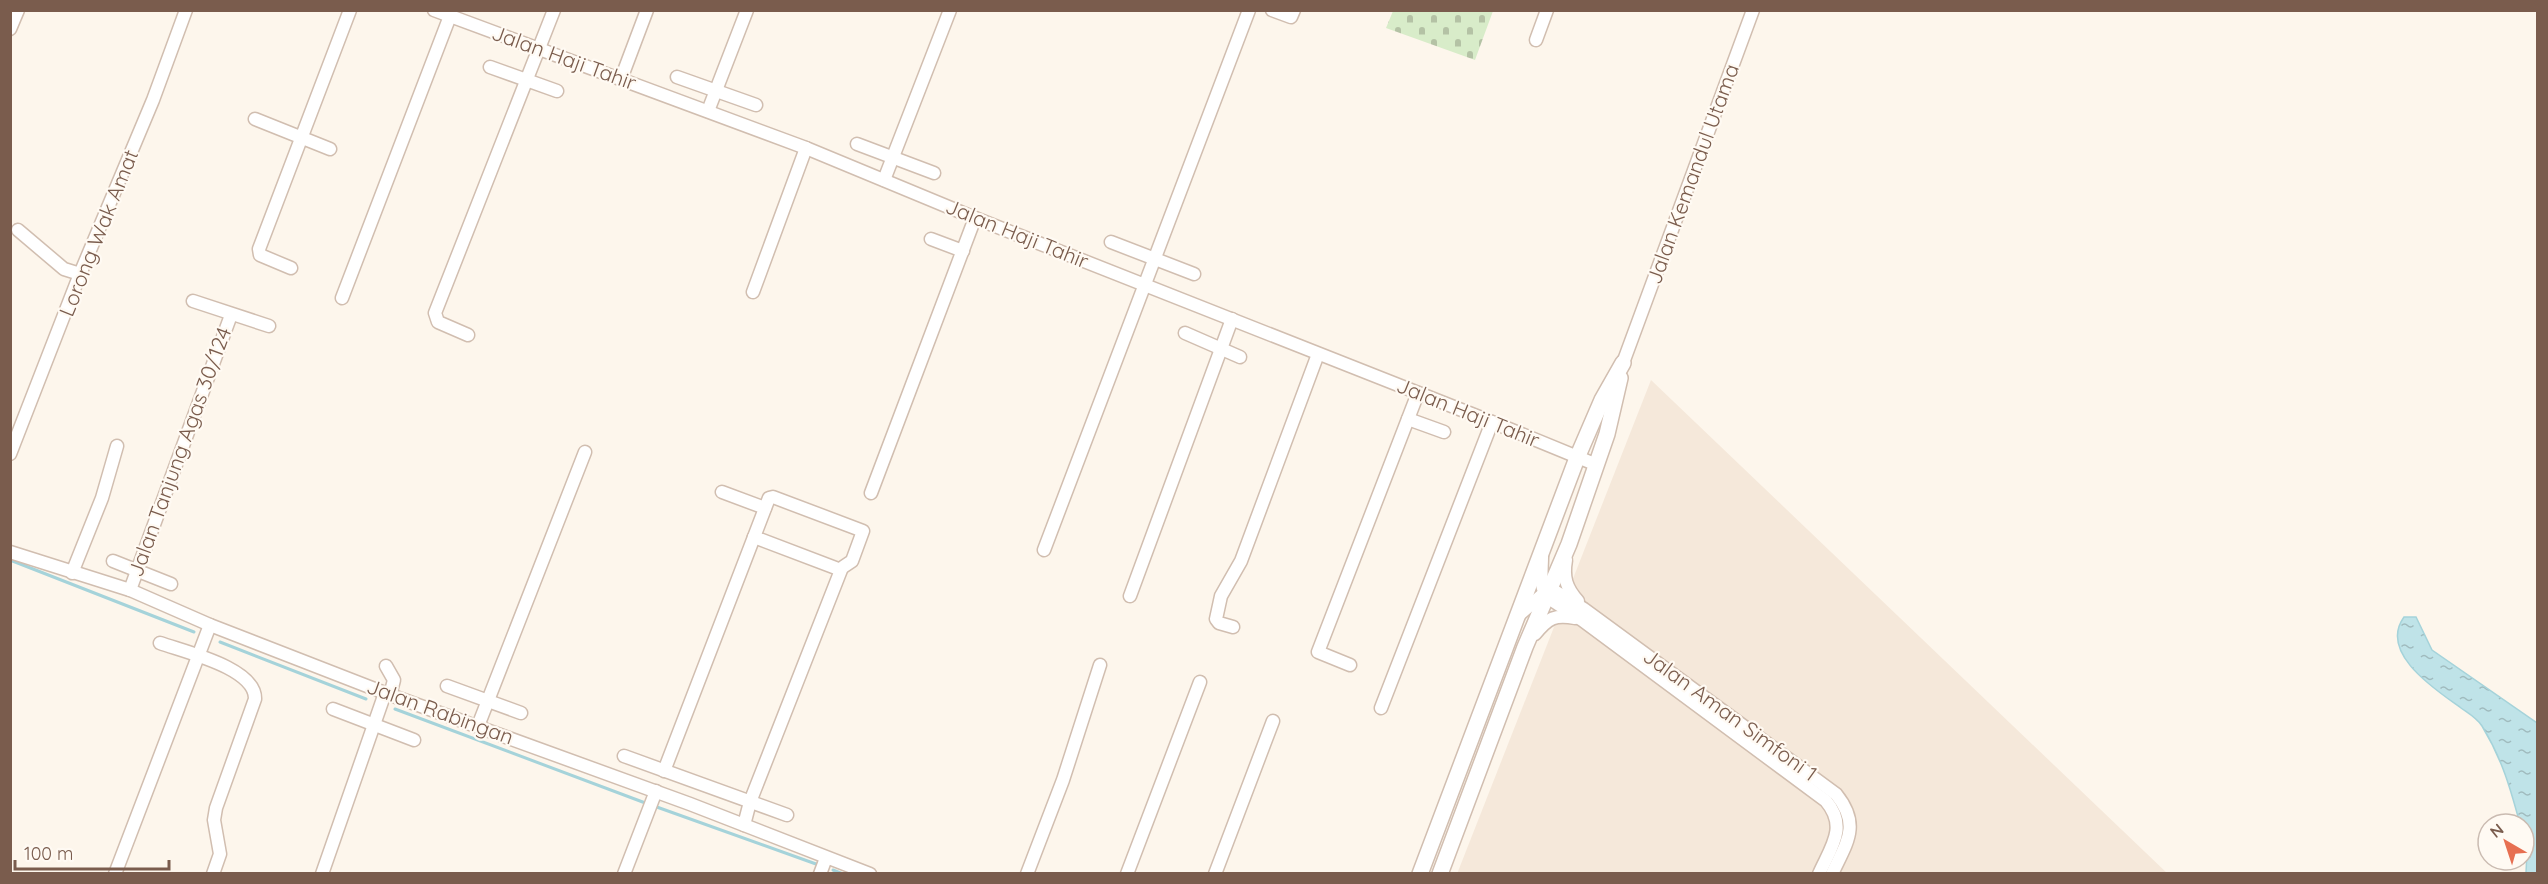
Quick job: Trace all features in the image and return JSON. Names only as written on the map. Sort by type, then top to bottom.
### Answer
[{"type":"street","points":[[10,29],[18,10]]},
{"type":"street","name":"Lorong Wak Amat","points":[[10,454],[80,274],[153,100],[186,10]]},
{"type":"street","points":[[291,268],[260,255],[259,249],[350,10]]},
{"type":"street","points":[[468,334],[438,322],[435,313],[554,10]]},
{"type":"street","points":[[621,79],[647,10]]},
{"type":"street","points":[[708,111],[747,10]]},
{"type":"street","points":[[884,180],[950,10]]},
{"type":"street","points":[[1044,550],[1249,10]]},
{"type":"street","points":[[1272,10],[1287,17],[1291,17],[1294,10]]},
{"type":"street","points":[[1536,40],[1547,10]]},
{"type":"street","name":"Jalan Kemandul Utama","points":[[1623,363],[1753,10]]},
{"type":"street","points":[[342,298],[443,13]]},
{"type":"street","name":"Jalan Haji Tahir","points":[[443,13],[806,148],[975,218],[1597,465]]},
{"type":"street","points":[[490,67],[556,91]]},
{"type":"street","points":[[677,77],[756,105]]},
{"type":"street","points":[[255,119],[330,148]]},
{"type":"street","points":[[857,144],[934,173]]},
{"type":"street","points":[[753,292],[806,148]]},
{"type":"street","points":[[871,493],[975,218]]},
{"type":"street","points":[[18,230],[64,269],[80,274]]},
{"type":"street","points":[[931,239],[963,251]]},
{"type":"street","points":[[1111,242],[1194,274]]},
{"type":"street","points":[[193,301],[269,326]]},
{"type":"street","name":"Jalan Tanjung Agas 30/124","points":[[130,590],[231,315]]},
{"type":"street","points":[[1130,596],[1232,320]]},
{"type":"street","points":[[1185,333],[1240,357]]},
{"type":"street","points":[[1233,627],[1219,623],[1216,619],[1221,596],[1241,561],[1318,354]]},
{"type":"street","points":[[1420,873],[1577,458],[1602,400],[1623,363]]},
{"type":"street","points":[[1440,873],[1525,647],[1569,544],[1597,465],[1623,363]]},
{"type":"street","points":[[1350,665],[1318,652],[1419,393]]},
{"type":"street","points":[[1408,419],[1444,432]]},
{"type":"street","points":[[1381,708],[1492,422]]},
{"type":"street","points":[[72,573],[102,498],[117,446]]},
{"type":"street","points":[[478,726],[585,452]]},
{"type":"street","points":[[722,492],[765,508]]},
{"type":"street","points":[[664,771],[769,498],[773,497],[863,531],[852,561],[842,569],[750,802],[744,825]]},
{"type":"street","points":[[754,537],[842,569]]},
{"type":"street","points":[[1525,647],[1544,622],[1560,615],[1583,614],[1566,585],[1563,573],[1569,544]]},
{"type":"street","name":"Jalan Rabingan","points":[[10,552],[130,590],[210,625],[387,694],[478,726],[652,801],[744,825],[870,873]]},
{"type":"street","points":[[1542,552],[1547,592]]},
{"type":"street","points":[[113,561],[171,584]]},
{"type":"street","points":[[1517,617],[1547,592]]},
{"type":"street","name":"Jalan Aman Simfoni 1","points":[[1547,592],[1583,614],[1836,794],[1846,806],[1852,825],[1832,873]]},
{"type":"street","name":"Jalan Aman Simfoni 1","points":[[1583,614],[1826,801],[1838,820],[1837,830],[1819,873]]},
{"type":"street","points":[[115,873],[210,625]]},
{"type":"street","points":[[160,643],[234,670],[249,680],[256,692],[216,808],[214,820],[220,854],[213,873]]},
{"type":"street","points":[[1027,873],[1063,780],[1100,665]]},
{"type":"street","points":[[322,873],[374,726],[394,680],[386,666]]},
{"type":"street","points":[[1127,873],[1200,681]]},
{"type":"street","points":[[447,686],[521,713]]},
{"type":"street","points":[[333,709],[414,740]]},
{"type":"street","points":[[1215,873],[1273,721]]},
{"type":"street","points":[[624,756],[787,815]]},
{"type":"street","points":[[624,873],[652,801]]},
{"type":"street","points":[[820,873],[826,858]]},
{"type":"shaded area","points":[[1651,380],[2167,873],[1457,874]]},
{"type":"green space","points":[[1393,10],[1493,11],[1475,60],[1386,28]]},
{"type":"water","points":[[2404,617],[2416,617],[2432,650],[2537,723],[2537,873],[2526,873],[2536,872],[2536,812],[2517,812],[2505,774],[2482,726],[2413,669],[2398,644],[2398,631]]},
{"type":"waterway","points":[[10,560],[194,632]]},
{"type":"waterway","points":[[220,642],[366,699]]},
{"type":"waterway","points":[[395,709],[648,804]]},
{"type":"waterway","points":[[654,806],[816,864]]},
{"type":"waterway","points":[[833,870],[843,874]]}]
